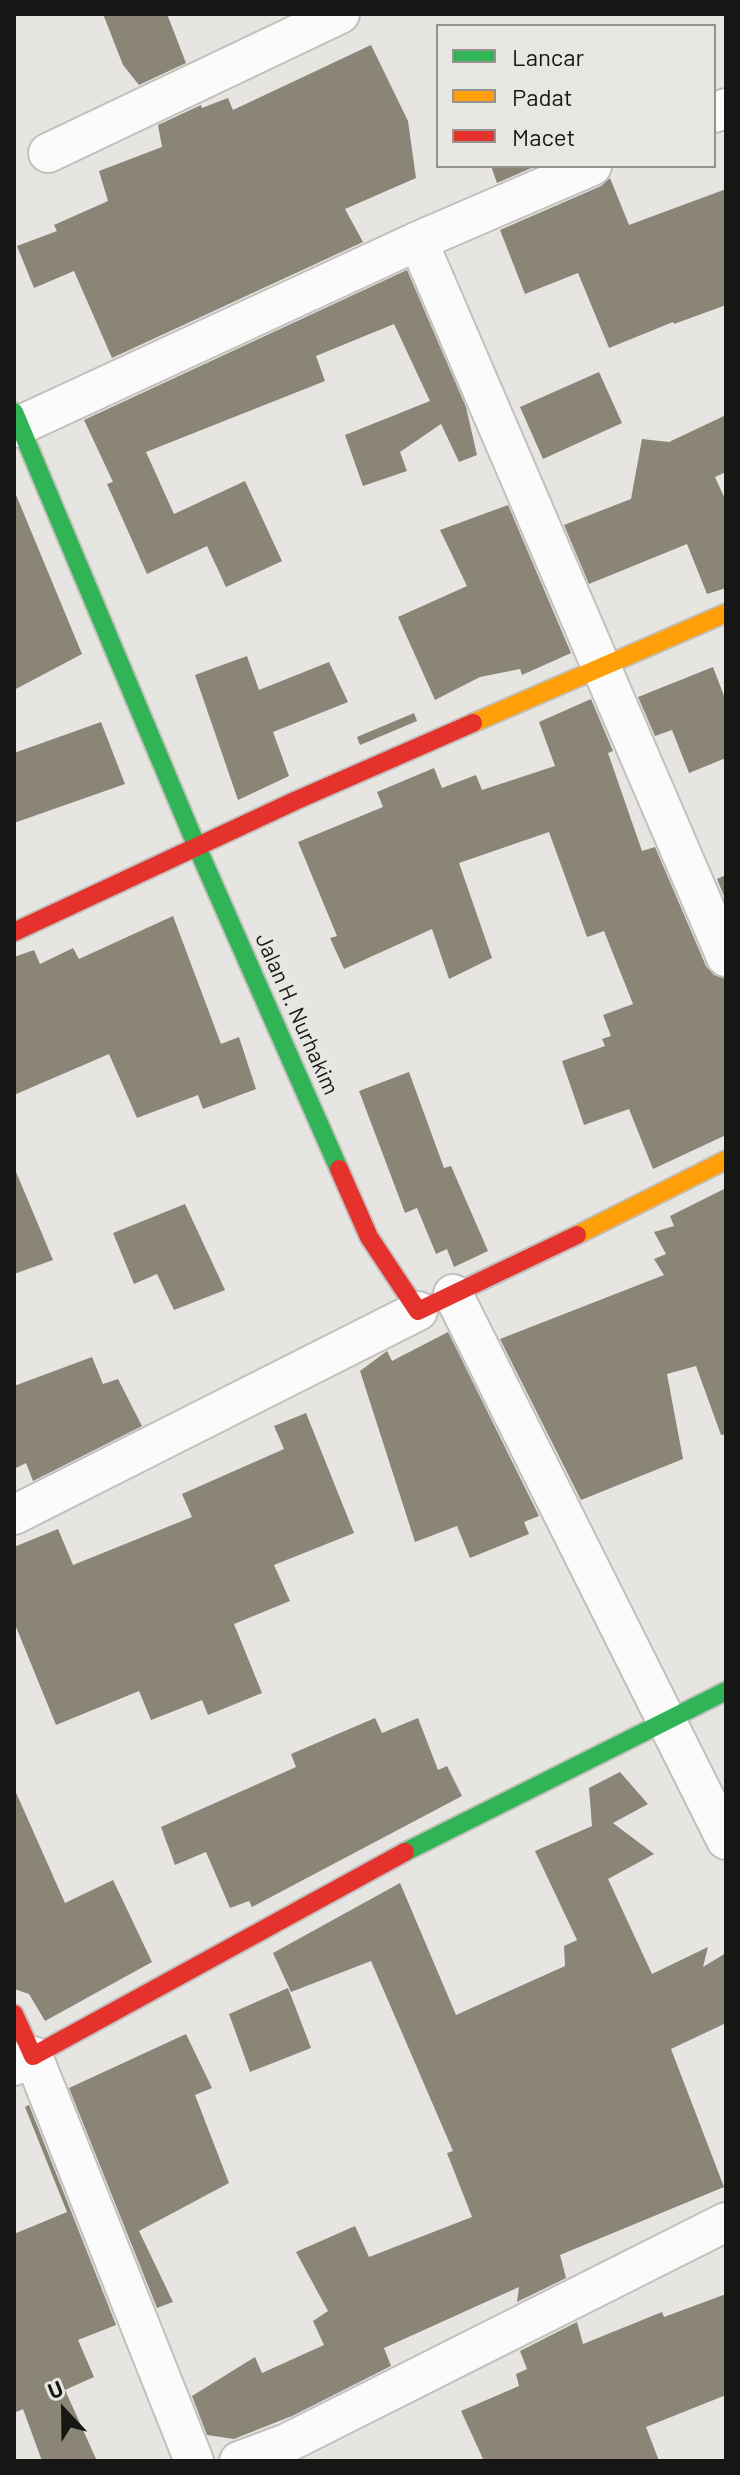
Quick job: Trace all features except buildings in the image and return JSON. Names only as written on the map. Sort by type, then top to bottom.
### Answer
[{"type":"street","points":[[48,153],[340,14]]},
{"type":"street","points":[[16,422],[587,168]]},
{"type":"street","points":[[418,241],[726,957]]},
{"type":"street","name":"Jalan H. Nurhakim","points":[[16,422],[197,847],[369,1237],[418,1311]]},
{"type":"street","points":[[14,932],[197,847],[726,613]]},
{"type":"street","points":[[14,1515],[365,1334],[726,1160]]},
{"type":"street","points":[[453,1294],[726,1840]]},
{"type":"street","points":[[24,2061],[390,1860],[726,1691]]},
{"type":"street","points":[[14,2014],[24,2061],[194,2461]]},
{"type":"street","points":[[239,2461],[287,2443],[726,2222]]},
{"type":"traffic: fast","points":[[14,412],[197,847],[339,1169]]},
{"type":"traffic: fast","points":[[405,1852],[726,1691]]},
{"type":"traffic: slow","points":[[473,723],[726,613]]},
{"type":"traffic: slow","points":[[577,1235],[726,1160]]},
{"type":"traffic: jam","points":[[14,932],[297,800],[473,723]]},
{"type":"traffic: jam","points":[[339,1169],[369,1237],[418,1311],[577,1235]]},
{"type":"traffic: jam","points":[[14,2014],[33,2056],[405,1852]]}]
